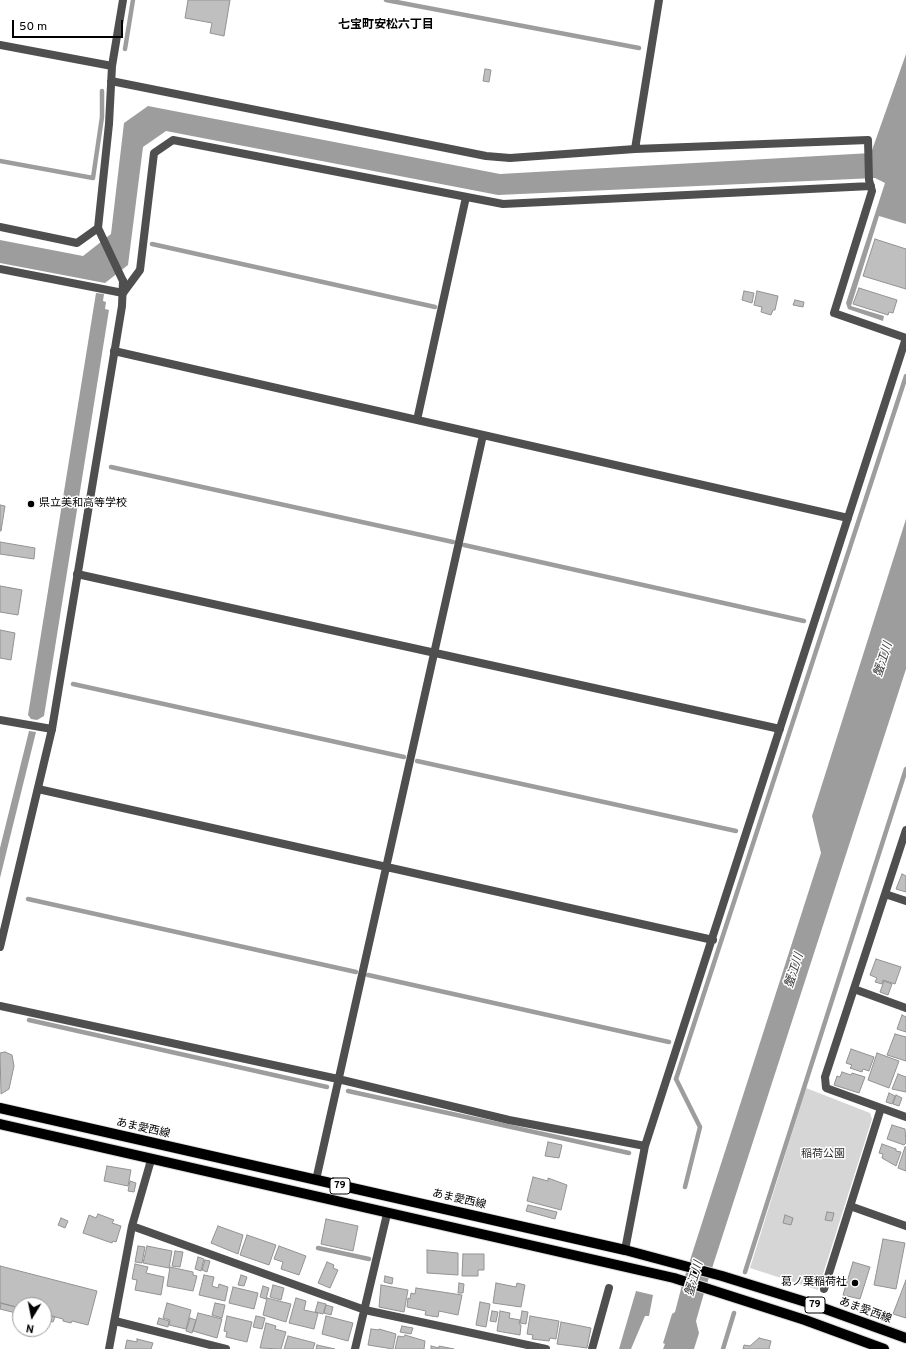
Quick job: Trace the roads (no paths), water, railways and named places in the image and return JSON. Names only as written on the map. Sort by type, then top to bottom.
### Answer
[{"type":"main road","name":"あま愛西線","points":[[0,1108],[625,1250],[722,1276],[809,1303],[906,1338]]},
{"type":"main road","name":"79","points":[[0,1124],[387,1214],[512,1240],[674,1278],[805,1320],[884,1349]]},
{"type":"street","points":[[0,947],[52,729],[124,293],[123,281],[99,230],[109,124],[112,66],[123,0]]},
{"type":"street","points":[[635,150],[659,0]]},
{"type":"street","points":[[0,45],[112,66]]},
{"type":"street","points":[[111,81],[486,156],[510,158],[635,150],[868,140],[870,183],[872,191],[834,312],[906,338],[713,940],[645,1146],[625,1250]]},
{"type":"street","points":[[124,293],[140,270],[154,153],[172,140],[503,204],[870,183]]},
{"type":"street","points":[[417,420],[466,197]]},
{"type":"street","points":[[0,228],[77,243],[99,230]]},
{"type":"street","points":[[0,269],[124,293]]},
{"type":"street","points":[[114,351],[848,518]]},
{"type":"street","points":[[316,1180],[483,435]]},
{"type":"street","points":[[77,574],[780,729]]},
{"type":"street","points":[[0,720],[52,729]]},
{"type":"street","points":[[38,788],[713,940]]},
{"type":"street","points":[[906,830],[825,1077],[826,1088],[906,1117]]},
{"type":"street","points":[[886,894],[906,901]]},
{"type":"street","points":[[854,989],[906,1008]]},
{"type":"street","points":[[0,1006],[338,1079],[509,1120],[645,1146]]},
{"type":"street","points":[[824,1289],[881,1108]]},
{"type":"street","points":[[109,1349],[132,1226],[151,1160]]},
{"type":"street","points":[[850,1206],[906,1226]]},
{"type":"street","points":[[355,1349],[387,1214]]},
{"type":"street","points":[[132,1226],[365,1310],[546,1349]]},
{"type":"street","points":[[592,1349],[609,1288]]},
{"type":"street","points":[[115,1320],[226,1349]]},
{"type":"water","points":[[906,54],[906,224],[879,216],[851,306],[884,316],[883,321],[848,309],[846,303],[885,183],[875,178],[498,195],[166,131],[143,147],[128,265],[105,283],[0,263],[0,240],[83,256],[111,234],[124,123],[148,106],[500,174],[871,153]]},
{"type":"water","points":[[96,293],[104,294],[103,301],[106,302],[105,309],[109,310],[44,716],[37,720],[31,719],[28,715]]},
{"type":"water","name":"蟹江川","points":[[906,519],[906,669],[704,1293],[696,1321],[699,1333],[694,1349],[663,1349],[665,1344],[663,1343],[672,1314],[675,1312],[682,1285],[821,853],[812,816]]},
{"type":"water","points":[[29,731],[36,732],[0,878],[0,848]]},
{"type":"water","points":[[636,1291],[653,1295],[649,1316],[645,1316],[631,1349],[619,1349]]},
{"type":"waterway","points":[[125,49],[133,0]]},
{"type":"waterway","points":[[386,0],[639,48]]},
{"type":"waterway","points":[[0,161],[93,178],[102,117],[102,91]]},
{"type":"waterway","points":[[152,244],[435,307]]},
{"type":"waterway","points":[[685,1187],[700,1127],[676,1079],[906,376]]},
{"type":"waterway","points":[[111,467],[453,542]]},
{"type":"waterway","points":[[464,545],[804,621]]},
{"type":"waterway","points":[[73,684],[404,757]]},
{"type":"waterway","points":[[417,761],[736,831]]},
{"type":"waterway","points":[[745,1272],[906,769]]},
{"type":"waterway","points":[[28,899],[356,972]]},
{"type":"waterway","points":[[368,975],[669,1042]]},
{"type":"waterway","points":[[29,1020],[327,1087]]},
{"type":"waterway","points":[[348,1091],[629,1153]]},
{"type":"waterway","points":[[318,1248],[369,1259]]},
{"type":"waterway","points":[[723,1349],[734,1313]]},
{"type":"place","name":"県立美和高等学校","points":[[31,504]]},
{"type":"place","name":"葛ノ葉稲荷社","points":[[855,1283]]},
{"type":"district","name":"七宝町安松六丁目","points":[[386,26]]},
{"type":"park label","name":"稲荷公園","points":[[823,1155]]}]
